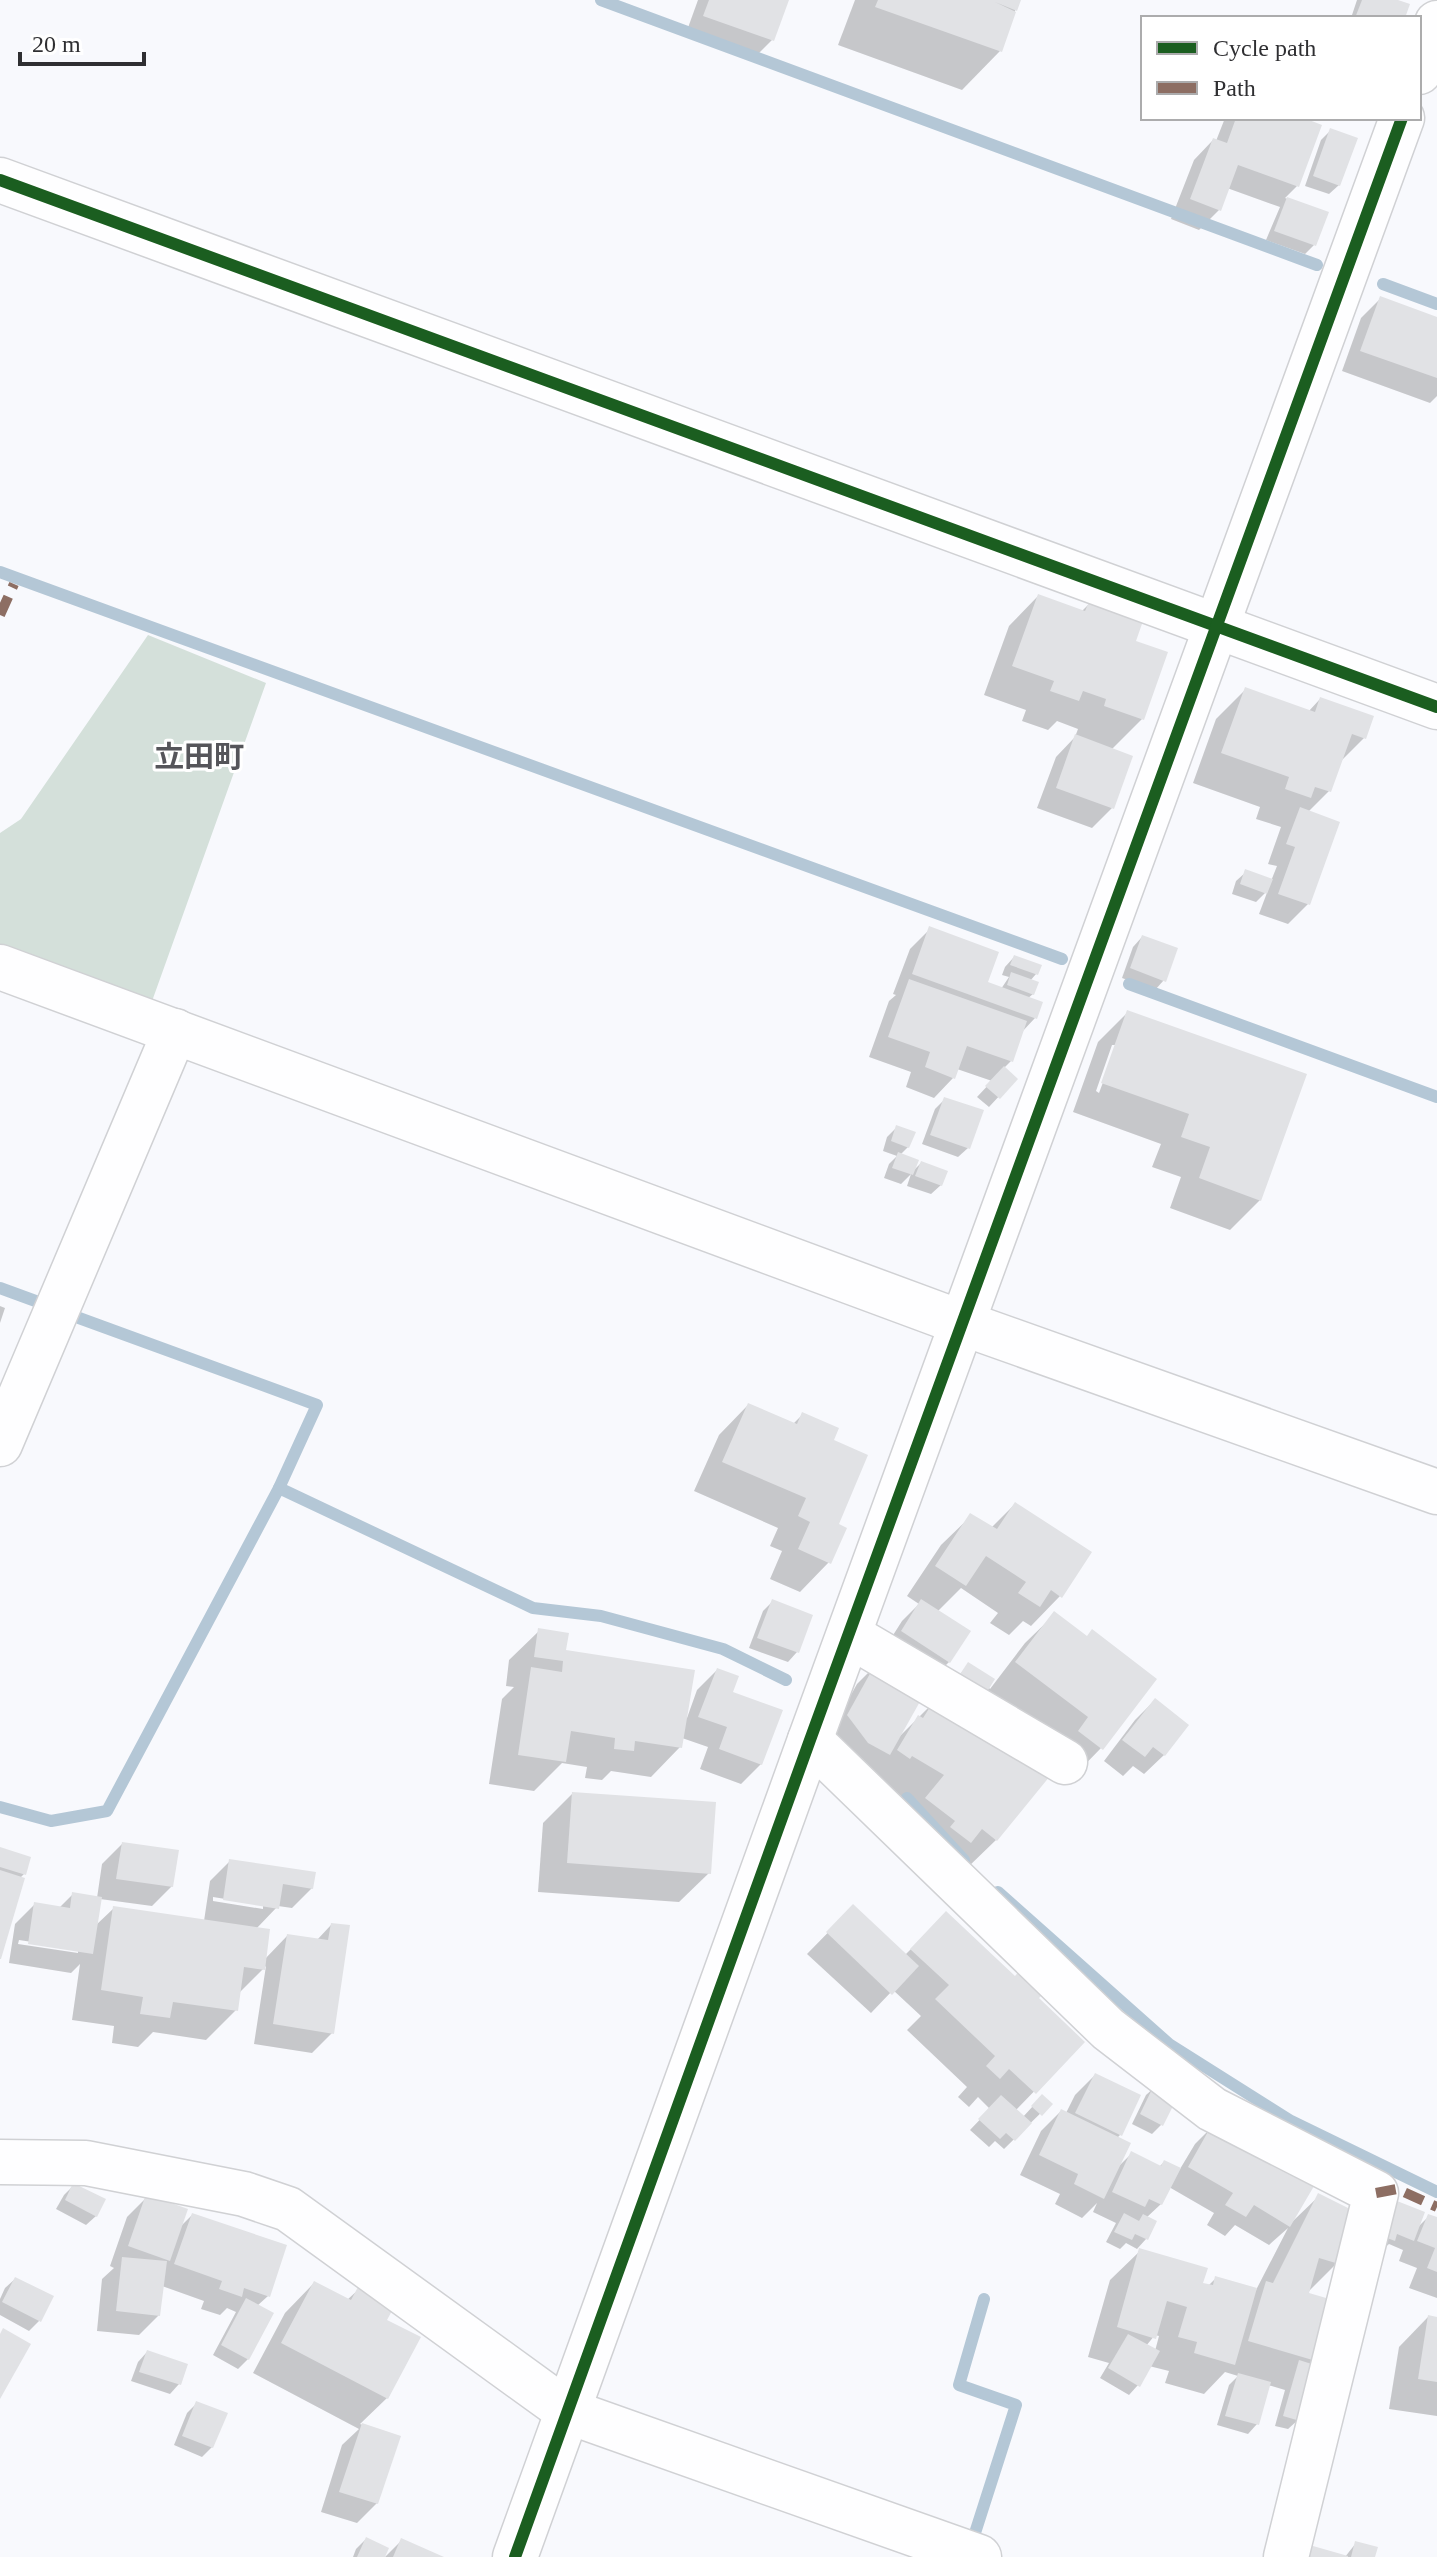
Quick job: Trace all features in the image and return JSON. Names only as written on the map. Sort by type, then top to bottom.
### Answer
[{"type":"street","points":[[1421,67],[1437,23]]},
{"type":"street","points":[[515,2557],[1401,120]]},
{"type":"street","points":[[0,180],[1437,707]]},
{"type":"street","points":[[0,967],[962,1323],[1437,1492]]},
{"type":"street","points":[[0,1444],[175,1031]]},
{"type":"street","points":[[849,1635],[1065,1762]]},
{"type":"street","points":[[810,1740],[1108,2029],[1212,2109],[1376,2193],[1286,2557]]},
{"type":"street","points":[[0,2162],[86,2163],[244,2194],[288,2209],[567,2411],[979,2557]]},
{"type":"shaded area","points":[[148,635],[266,683],[151,1004],[0,951],[0,833],[21,819]]},
{"type":"building","points":[[709,0],[789,0],[774,41],[703,16]]},
{"type":"building","points":[[878,0],[1021,0],[1017,11],[995,2],[1016,12],[1002,52],[875,7]]},
{"type":"building","points":[[1362,0],[1398,0],[1410,4],[1406,16],[1356,16]]},
{"type":"building","points":[[1235,120],[1309,120],[1322,125],[1299,187],[1238,165],[1221,211],[1190,199],[1213,138],[1227,143]]},
{"type":"building","points":[[1330,128],[1358,138],[1340,186],[1313,176]]},
{"type":"building","points":[[1287,197],[1329,212],[1316,246],[1274,231]]},
{"type":"building","points":[[1380,296],[1437,317],[1437,378],[1360,351]]},
{"type":"building","points":[[1038,594],[1085,611],[1089,602],[1143,621],[1136,641],[1168,652],[1144,720],[1104,706],[1106,699],[1083,691],[1079,701],[1050,691],[1054,681],[1012,666]]},
{"type":"building","points":[[1245,687],[1315,712],[1320,697],[1374,716],[1366,739],[1352,734],[1331,792],[1315,787],[1311,798],[1285,789],[1289,777],[1221,753]]},
{"type":"building","points":[[1075,734],[1133,756],[1114,809],[1056,788]]},
{"type":"building","points":[[1300,807],[1340,822],[1310,905],[1278,894],[1295,847],[1286,844]]},
{"type":"building","points":[[1245,869],[1273,879],[1267,894],[1240,884]]},
{"type":"building","points":[[929,926],[999,952],[988,982],[1043,1002],[1037,1019],[912,974]]},
{"type":"building","points":[[1142,935],[1178,948],[1166,982],[1130,968]]},
{"type":"building","points":[[1014,955],[1042,965],[1038,975],[1010,965]]},
{"type":"building","points":[[1011,972],[1039,982],[1034,995],[1007,985]]},
{"type":"building","points":[[909,979],[1027,1021],[1013,1062],[967,1046],[955,1079],[925,1067],[930,1052],[888,1037]]},
{"type":"building","points":[[1127,1010],[1307,1074],[1261,1201],[1199,1178],[1210,1147],[1181,1137],[1189,1114],[1101,1083]]},
{"type":"building","points":[[1004,1066],[1018,1079],[1000,1099],[985,1086]]},
{"type":"building","points":[[944,1097],[984,1110],[970,1149],[930,1135]]},
{"type":"building","points":[[896,1125],[916,1132],[909,1148],[891,1141]]},
{"type":"building","points":[[898,1152],[919,1160],[913,1175],[892,1168]]},
{"type":"building","points":[[921,1161],[948,1171],[942,1186],[915,1176]]},
{"type":"building","points":[[748,1403],[797,1424],[802,1412],[839,1428],[834,1440],[868,1455],[839,1524],[847,1528],[831,1564],[798,1549],[810,1522],[798,1516],[806,1498],[722,1462]]},
{"type":"building","points":[[1015,1502],[1092,1552],[1062,1598],[1051,1590],[1040,1607],[1018,1593],[1026,1582],[986,1556],[966,1586],[935,1566],[970,1513],[997,1529]]},
{"type":"building","points":[[772,1599],[813,1615],[799,1653],[757,1638]]},
{"type":"building","points":[[921,1599],[971,1631],[950,1663],[901,1631]]},
{"type":"building","points":[[1054,1611],[1087,1636],[1092,1629],[1157,1679],[1103,1750],[1078,1731],[1088,1717],[1015,1662]]},
{"type":"building","points":[[538,1628],[569,1633],[566,1650],[695,1670],[682,1748],[635,1741],[634,1751],[614,1749],[615,1738],[571,1731],[566,1762],[518,1755],[531,1667],[562,1672],[563,1661],[534,1657]]},
{"type":"building","points":[[877,1661],[927,1689],[890,1755],[868,1743],[847,1715]]},
{"type":"building","points":[[968,1662],[995,1679],[982,1700],[955,1682]]},
{"type":"building","points":[[717,1668],[739,1676],[733,1692],[783,1710],[762,1765],[719,1749],[727,1727],[698,1717]]},
{"type":"building","points":[[937,1696],[1050,1776],[997,1841],[982,1829],[971,1843],[950,1827],[955,1821],[925,1798],[944,1775],[897,1750],[918,1715],[923,1718]]},
{"type":"building","points":[[1155,1698],[1189,1725],[1165,1756],[1153,1747],[1145,1757],[1122,1740]]},
{"type":"building","points":[[572,1792],[716,1802],[711,1874],[567,1863]]},
{"type":"building","points":[[122,1842],[179,1850],[173,1887],[116,1879]]},
{"type":"building","points":[[0,1847],[31,1857],[26,1875],[0,1867]]},
{"type":"building","points":[[229,1859],[316,1872],[313,1889],[283,1884],[279,1909],[223,1900]]},
{"type":"building","points":[[0,1870],[25,1878],[1,1959],[0,1959]]},
{"type":"building","points":[[72,1892],[102,1897],[93,1954],[28,1944],[34,1902],[70,1908]]},
{"type":"building","points":[[853,1904],[919,1966],[892,1995],[826,1932]]},
{"type":"building","points":[[113,1906],[270,1929],[265,1970],[244,1967],[238,2011],[173,2002],[170,2018],[140,2014],[143,1997],[101,1990]]},
{"type":"building","points":[[946,1911],[1015,1976],[1020,1970],[1044,1993],[1039,1998],[1085,2042],[1036,2094],[1009,2069],[1000,2079],[986,2066],[995,2056],[935,1999],[949,1985],[910,1949]]},
{"type":"building","points":[[331,1923],[350,1925],[334,2034],[273,2024],[287,1934],[328,1940]]},
{"type":"building","points":[[1095,2073],[1141,2095],[1122,2136],[1075,2113]]},
{"type":"building","points":[[1155,2083],[1179,2094],[1163,2126],[1140,2114]]},
{"type":"building","points":[[1042,2094],[1053,2104],[1042,2116],[1031,2106]]},
{"type":"building","points":[[1001,2095],[1032,2123],[1015,2141],[1006,2133],[1000,2139],[978,2119]]},
{"type":"building","points":[[1061,2109],[1131,2143],[1104,2199],[1074,2184],[1078,2174],[1039,2155]]},
{"type":"building","points":[[1214,2121],[1317,2181],[1290,2227],[1254,2205],[1246,2217],[1225,2205],[1233,2193],[1188,2167]]},
{"type":"building","points":[[1131,2151],[1161,2166],[1164,2160],[1181,2168],[1162,2205],[1149,2199],[1145,2207],[1112,2192]]},
{"type":"building","points":[[73,2183],[106,2199],[97,2217],[65,2200]]},
{"type":"building","points":[[1318,2193],[1354,2211],[1339,2264],[1319,2258],[1309,2293],[1333,2300],[1316,2361],[1248,2341],[1266,2281],[1273,2283]]},
{"type":"building","points":[[146,2194],[188,2209],[170,2261],[128,2246]]},
{"type":"building","points":[[1392,2199],[1425,2212],[1414,2241],[1397,2234],[1395,2241],[1377,2234]]},
{"type":"building","points":[[192,2213],[287,2245],[270,2297],[244,2288],[242,2297],[219,2289],[222,2281],[174,2264]]},
{"type":"building","points":[[1124,2213],[1139,2221],[1143,2214],[1157,2221],[1148,2240],[1135,2234],[1132,2240],[1114,2232]]},
{"type":"building","points":[[1428,2214],[1437,2217],[1437,2272],[1427,2268],[1435,2248],[1417,2241]]},
{"type":"building","points":[[1139,2248],[1208,2268],[1203,2283],[1213,2285],[1215,2276],[1257,2288],[1235,2365],[1194,2353],[1197,2342],[1178,2337],[1187,2307],[1167,2301],[1156,2339],[1117,2327]]},
{"type":"building","points":[[122,2257],[167,2261],[160,2316],[116,2311]]},
{"type":"building","points":[[15,2277],[54,2296],[41,2322],[2,2302]]},
{"type":"building","points":[[314,2281],[351,2300],[358,2287],[394,2307],[387,2320],[421,2337],[388,2399],[281,2343]]},
{"type":"building","points":[[246,2298],[274,2313],[249,2360],[221,2345]]},
{"type":"building","points":[[1428,2315],[1437,2317],[1437,2382],[1418,2379]]},
{"type":"building","points":[[3,2328],[31,2344],[0,2399],[0,2334]]},
{"type":"building","points":[[1128,2334],[1160,2351],[1140,2387],[1108,2368]]},
{"type":"building","points":[[147,2350],[188,2364],[181,2385],[139,2372]]},
{"type":"building","points":[[1299,2360],[1315,2365],[1300,2421],[1283,2416]]},
{"type":"building","points":[[1238,2373],[1271,2382],[1259,2425],[1225,2416]]},
{"type":"building","points":[[196,2401],[228,2413],[213,2448],[182,2436]]},
{"type":"building","points":[[362,2423],[401,2436],[378,2504],[339,2492]]},
{"type":"building","points":[[366,2537],[389,2548],[385,2557],[357,2557]]},
{"type":"building","points":[[401,2538],[444,2557],[393,2557]]},
{"type":"building","points":[[1355,2541],[1378,2547],[1375,2557],[1351,2557]]},
{"type":"building","points":[[1306,2544],[1348,2556],[1348,2557],[1302,2557]]},
{"type":"waterway","points":[[601,0],[1317,265]]},
{"type":"waterway","points":[[1383,284],[1437,304]]},
{"type":"waterway","points":[[0,572],[1062,959]]},
{"type":"waterway","points":[[1129,984],[1437,1097]]},
{"type":"waterway","points":[[0,1288],[41,1303]]},
{"type":"waterway","points":[[79,1318],[317,1405],[279,1488]]},
{"type":"waterway","points":[[0,1807],[51,1821],[107,1811],[279,1488],[533,1608],[601,1616],[723,1649],[786,1680]]},
{"type":"waterway","points":[[907,1798],[964,1860]]},
{"type":"waterway","points":[[998,1892],[1169,2044],[1291,2121],[1437,2192]]},
{"type":"waterway","points":[[975,2533],[1016,2405],[959,2385],[984,2299]]},
{"type":"marked path","points":[[0,615],[14,584]]},
{"type":"marked path","points":[[1376,2193],[1397,2189],[1437,2207]]},
{"type":"cycle path","points":[[515,2557],[1401,120]]},
{"type":"cycle path","points":[[0,180],[1437,707]]},
{"type":"district","name":"立田町","points":[[199,756]]}]
